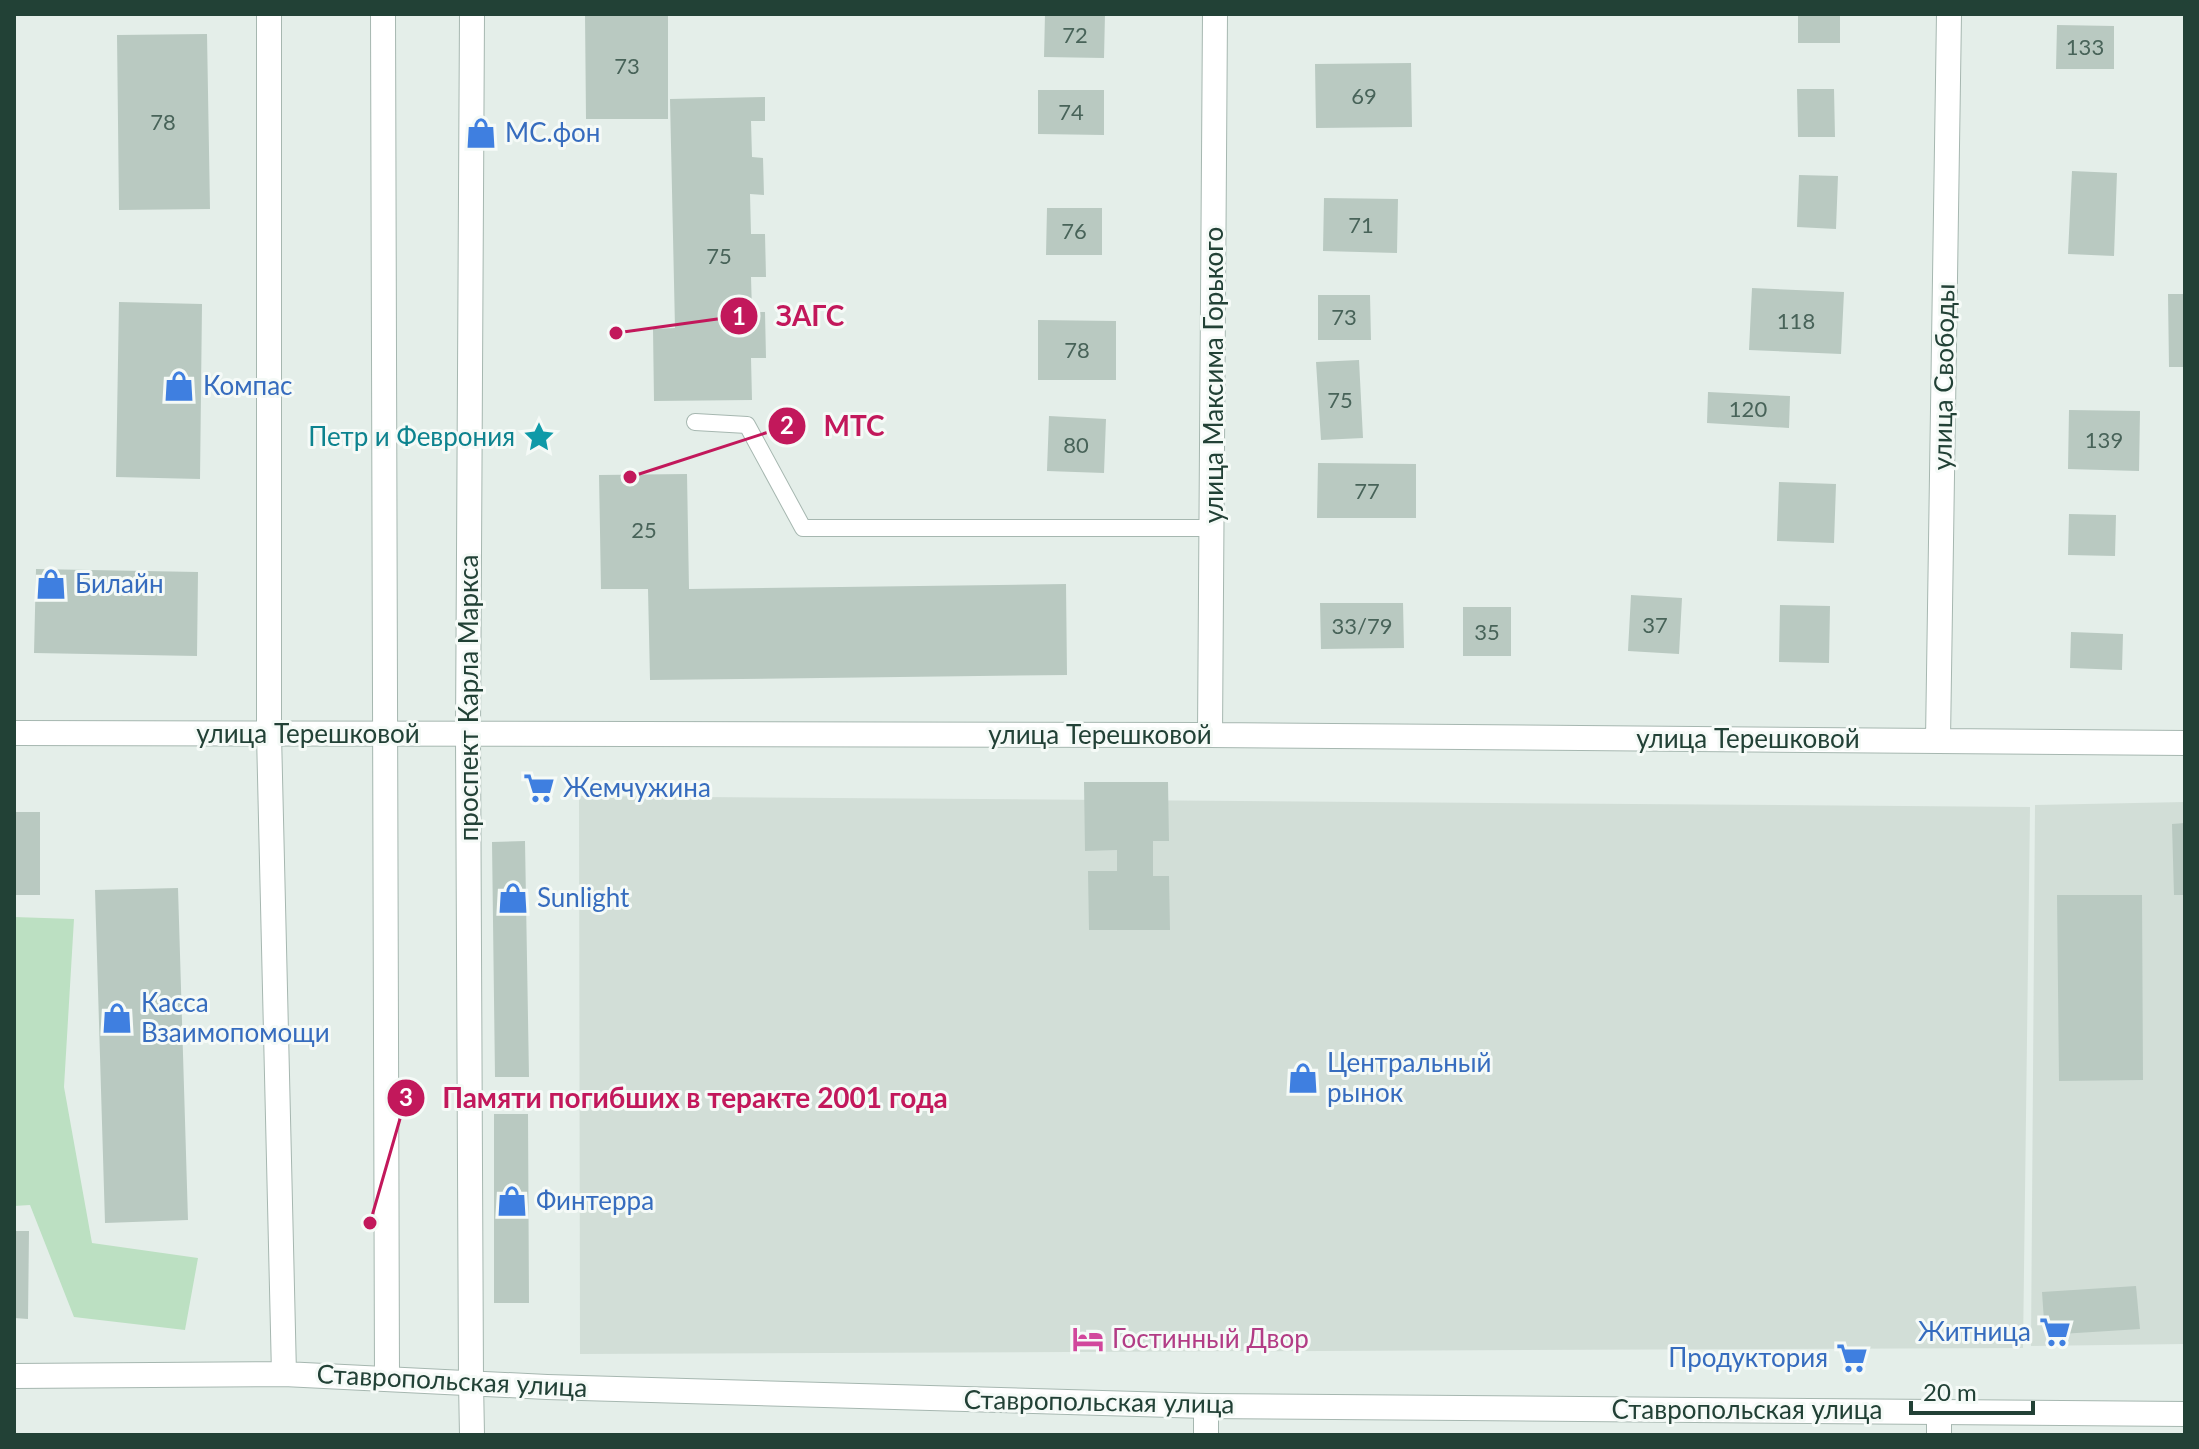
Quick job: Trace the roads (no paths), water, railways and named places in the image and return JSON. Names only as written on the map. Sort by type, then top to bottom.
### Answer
[{"type":"street","points":[[269,14],[269,734],[284,1374]]},
{"type":"street","points":[[383,14],[387,1379]]},
{"type":"street","name":"проспект Карла Маркса","points":[[472,14],[468,734],[472,1435]]},
{"type":"street","name":"улица Максима Горького","points":[[1210,735],[1215,14]]},
{"type":"street","name":"улица Свободы","points":[[1938,740],[1949,14]]},
{"type":"street","name":"улица Терешковой","points":[[14,733],[1210,735],[2185,743]]},
{"type":"street","name":"Ставропольская улица","points":[[14,1376],[284,1374],[1206,1406],[1939,1423],[2185,1414]]},
{"type":"street","points":[[1206,1406],[1206,1435]]},
{"type":"lane","points":[[695,422],[747,425],[803,528],[1213,528]]},
{"type":"place","name":"МС.фон","points":[[481,133]]},
{"type":"place","name":"ЗАГС","points":[[616,333]]},
{"type":"place","name":"Компас","points":[[179,386]]},
{"type":"place","name":"Петр и Феврония","points":[[539,437]]},
{"type":"place","name":"МТС","points":[[630,477]]},
{"type":"place","name":"Билайн","points":[[51,584]]},
{"type":"place","name":"Жемчужина","points":[[539,788]]},
{"type":"place","name":"Sunlight","points":[[513,898]]},
{"type":"place","name":"Касса Взаимопомощи","points":[[117,1018]]},
{"type":"place","name":"Центральный рынок","points":[[1303,1078]]},
{"type":"place","name":"Финтерра","points":[[512,1201]]},
{"type":"place","name":"Памяти погибших в теракте 2001 года","points":[[370,1223]]},
{"type":"place","name":"Житница","points":[[2055,1332]]},
{"type":"place","name":"Гостинный Двор","points":[[1088,1339]]},
{"type":"place","name":"Продуктория","points":[[1852,1358]]}]
